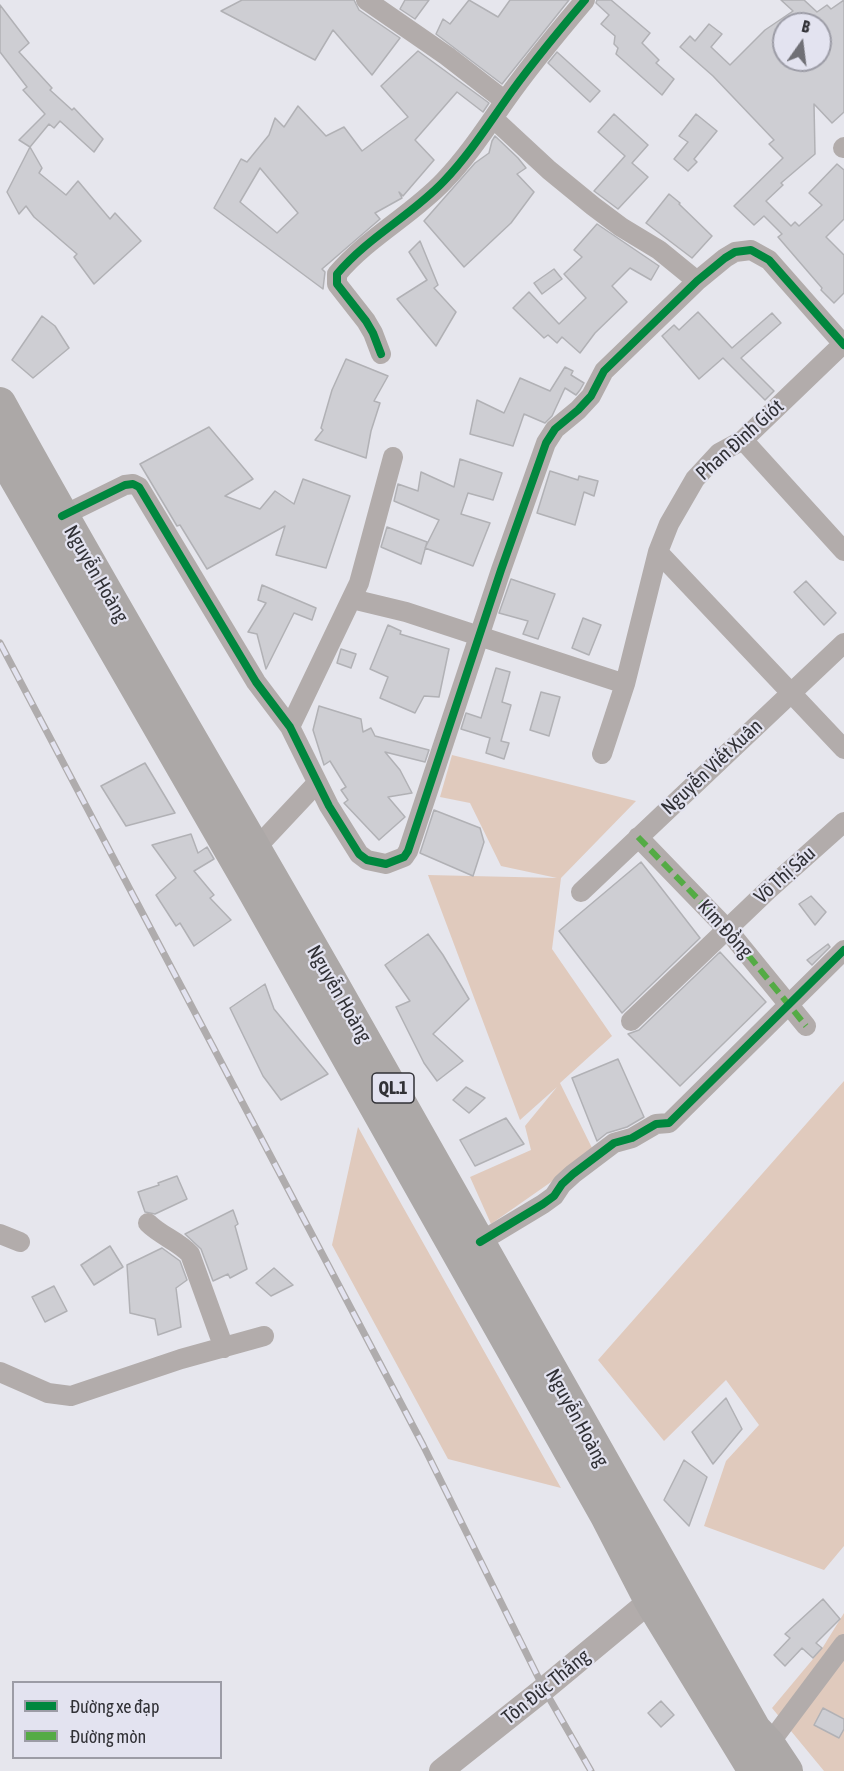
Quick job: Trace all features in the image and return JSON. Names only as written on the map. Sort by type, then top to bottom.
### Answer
[{"type":"highway","name":"Nguyễn Hoàng","points":[[0,403],[62,516],[256,848],[480,1242],[591,1444],[749,1719],[787,1771]]},
{"type":"highway","name":"Nguyễn Hoàng","points":[[0,452],[254,892],[606,1516],[650,1601],[754,1771]]},
{"type":"street","points":[[366,0],[447,56],[505,101]]},
{"type":"street","points":[[381,354],[366,321],[337,284],[337,274],[369,243],[438,187],[494,119],[552,39],[585,0]]},
{"type":"street","points":[[494,119],[549,170],[593,206],[658,250],[697,281]]},
{"type":"street","points":[[62,516],[126,485],[133,484],[139,487],[256,682],[290,727],[317,783],[359,854],[367,860],[386,864],[404,857],[415,830],[514,533],[550,435],[585,403],[604,371],[697,281],[735,252],[751,250],[769,260],[844,344]]},
{"type":"street","name":"Phan Đình Giót","points":[[602,754],[625,684],[658,552],[669,524],[695,479],[719,453],[742,440],[844,344]]},
{"type":"street","points":[[742,440],[844,551]]},
{"type":"street","points":[[290,727],[352,598],[368,555],[393,457]]},
{"type":"street","points":[[658,552],[844,749]]},
{"type":"street","points":[[352,598],[406,612],[625,684]]},
{"type":"street","name":"Nguyễn Viết Xuân","points":[[581,892],[844,643]]},
{"type":"street","points":[[256,848],[317,783]]},
{"type":"street","name":"Võ Thị Sáu","points":[[631,1021],[844,822]]},
{"type":"street","name":"Kim Đồng","points":[[638,837],[727,929],[806,1026]]},
{"type":"street","points":[[480,1242],[554,1196],[573,1174],[614,1143],[632,1138],[656,1124],[669,1122],[844,950]]},
{"type":"street","points":[[148,1222],[158,1233],[181,1245],[190,1254],[224,1348]]},
{"type":"street","points":[[0,1234],[21,1242]]},
{"type":"street","points":[[0,1372],[48,1393],[71,1396],[181,1359],[264,1336]]},
{"type":"street","name":"Tôn Đức Thắng","points":[[441,1771],[650,1601]]},
{"type":"street","points":[[769,1744],[844,1644]]},
{"type":"shaded area","points":[[452,755],[636,801],[561,878],[552,949],[612,1036],[560,1083],[594,1152],[491,1224],[470,1177],[531,1150],[525,1126],[557,1087],[520,1120],[428,875],[557,878],[501,866],[470,803],[440,797]]},
{"type":"shaded area","points":[[844,1081],[844,1546],[824,1570],[704,1526],[726,1461],[759,1425],[726,1380],[664,1441],[598,1360]]},
{"type":"shaded area","points":[[358,1127],[561,1488],[448,1459],[332,1245]]},
{"type":"shaded area","points":[[844,1613],[844,1771],[824,1771],[772,1708],[823,1647]]},
{"type":"building","points":[[242,0],[354,0],[359,10],[400,38],[372,75],[333,30],[315,60],[221,11]]},
{"type":"building","points":[[405,0],[429,0],[415,19],[400,9]]},
{"type":"building","points":[[469,0],[498,17],[510,0],[569,0],[502,84],[436,34],[443,19],[450,24]]},
{"type":"building","points":[[597,0],[611,0],[650,33],[642,43],[659,60],[656,63],[674,79],[662,95],[616,54],[618,48],[614,44],[615,36],[601,24],[609,15],[596,3]]},
{"type":"building","points":[[781,0],[804,0],[817,12],[792,12]]},
{"type":"building","points":[[844,0],[844,112],[832,123],[814,104],[815,154],[781,183],[783,185],[766,201],[791,226],[795,222],[799,226],[822,205],[809,193],[837,164],[844,170],[844,219],[826,237],[844,255],[844,293],[834,303],[778,237],[782,234],[764,216],[754,225],[734,206],[783,158],[769,144],[774,140],[713,76],[680,47],[690,36],[695,41],[709,24],[722,34],[711,47],[730,65],[772,25],[772,72],[832,72],[832,12],[817,12],[827,5],[831,9]]},
{"type":"building","points":[[0,5],[29,43],[19,52],[52,88],[50,90],[72,110],[74,108],[103,139],[94,152],[60,121],[54,128],[49,124],[30,147],[19,140],[45,114],[23,90],[27,87],[0,52]]},
{"type":"building","points":[[418,51],[489,103],[483,112],[457,92],[415,140],[434,160],[403,196],[399,192],[402,198],[375,213],[380,219],[322,269],[325,272],[323,289],[214,208],[241,159],[247,162],[269,135],[275,118],[284,127],[298,106],[326,136],[344,127],[362,151],[408,117],[381,86]],"holes":[[[260,168],[298,213],[277,233],[240,202]]]},
{"type":"building","points":[[557,52],[600,91],[590,102],[548,63]]},
{"type":"building","points":[[614,114],[648,145],[632,163],[648,177],[618,209],[594,191],[625,156],[598,132]]},
{"type":"building","points":[[696,114],[717,131],[694,159],[697,162],[688,171],[674,159],[688,142],[679,136]]},
{"type":"building","points":[[495,136],[526,168],[517,174],[534,192],[511,223],[464,267],[424,221],[475,163],[489,153]]},
{"type":"building","points":[[30,147],[42,168],[39,173],[66,195],[78,181],[110,219],[115,213],[141,241],[94,284],[74,257],[77,254],[34,217],[26,206],[19,214],[7,192]]},
{"type":"building","points":[[669,194],[712,236],[692,258],[646,223]]},
{"type":"building","points":[[597,224],[659,266],[651,280],[630,268],[612,286],[627,302],[595,333],[580,353],[562,337],[557,343],[548,335],[544,338],[513,308],[529,292],[559,324],[586,298],[564,274],[582,257],[574,250]]},
{"type":"building","points":[[420,241],[438,285],[434,288],[456,312],[436,346],[397,299],[427,280],[409,252]]},
{"type":"building","points":[[554,269],[562,279],[542,294],[534,283]]},
{"type":"building","points":[[698,312],[732,348],[772,313],[781,323],[741,358],[774,391],[765,400],[723,358],[699,379],[662,336],[674,325],[679,330]]},
{"type":"building","points":[[42,316],[55,326],[69,348],[33,378],[12,360]]},
{"type":"building","points":[[346,359],[388,376],[374,401],[380,403],[371,431],[366,458],[315,440],[323,430],[321,428],[332,390]]},
{"type":"building","points":[[565,367],[573,371],[571,375],[584,383],[580,390],[576,395],[565,388],[552,416],[545,423],[524,414],[513,446],[470,434],[477,400],[504,413],[520,378],[550,391]]},
{"type":"building","points":[[209,427],[253,479],[225,496],[260,509],[275,491],[294,504],[303,479],[350,496],[326,568],[276,555],[285,526],[207,569],[180,525],[177,526],[140,464]]},
{"type":"building","points":[[460,459],[502,473],[493,500],[468,493],[461,514],[490,523],[473,566],[425,548],[439,520],[394,501],[398,484],[418,491],[421,472],[454,487]]},
{"type":"building","points":[[550,471],[578,480],[579,476],[598,481],[594,496],[584,492],[575,525],[537,513]]},
{"type":"building","points":[[387,527],[427,542],[421,564],[381,547]]},
{"type":"building","points":[[511,579],[555,594],[538,639],[523,634],[528,621],[499,613]]},
{"type":"building","points":[[806,581],[836,613],[824,625],[794,592]]},
{"type":"building","points":[[262,585],[316,608],[312,620],[294,613],[266,669],[257,634],[248,632],[266,603],[258,600]]},
{"type":"building","points":[[583,618],[601,625],[589,655],[572,648]]},
{"type":"building","points":[[388,625],[401,631],[400,634],[449,649],[439,697],[424,696],[415,713],[380,698],[388,677],[370,669]]},
{"type":"building","points":[[341,649],[356,654],[351,668],[337,663]]},
{"type":"building","points":[[496,668],[510,672],[502,702],[511,705],[501,741],[509,743],[504,759],[486,753],[490,738],[461,729],[466,713],[481,718]]},
{"type":"building","points":[[541,692],[560,697],[549,736],[530,730]]},
{"type":"building","points":[[319,706],[361,719],[363,732],[371,728],[375,736],[429,750],[425,762],[385,752],[400,770],[412,793],[388,797],[405,817],[379,840],[344,803],[348,800],[341,790],[346,787],[330,761],[324,765],[313,730]]},
{"type":"building","points":[[145,763],[175,813],[126,826],[101,786]]},
{"type":"building","points":[[434,810],[480,828],[484,842],[473,876],[420,853]]},
{"type":"building","points":[[191,834],[198,853],[207,847],[214,859],[194,871],[214,895],[210,898],[231,920],[194,946],[180,923],[176,926],[156,895],[176,878],[152,845]]},
{"type":"building","points":[[641,862],[700,938],[622,1013],[559,931]]},
{"type":"building","points":[[811,896],[826,912],[815,925],[799,904]]},
{"type":"building","points":[[428,934],[469,999],[433,1034],[463,1061],[437,1081],[424,1063],[396,1007],[410,1001],[385,965]]},
{"type":"building","points":[[828,944],[830,947],[812,965],[807,960]]},
{"type":"building","points":[[720,952],[766,1002],[680,1086],[628,1034],[639,1030]]},
{"type":"building","points":[[265,984],[274,1009],[328,1074],[281,1100],[263,1076],[230,1008]]},
{"type":"building","points":[[618,1059],[644,1117],[627,1127],[607,1133],[597,1141],[572,1078]]},
{"type":"building","points":[[466,1087],[485,1098],[469,1113],[453,1100]]},
{"type":"building","points":[[506,1118],[524,1144],[475,1166],[460,1140]]},
{"type":"building","points":[[177,1176],[187,1199],[155,1214],[145,1212],[138,1192]]},
{"type":"building","points":[[233,1210],[247,1269],[230,1278],[228,1274],[213,1281],[201,1249],[185,1234]]},
{"type":"building","points":[[110,1246],[123,1267],[94,1285],[81,1265]]},
{"type":"building","points":[[162,1248],[180,1261],[187,1280],[176,1288],[181,1327],[158,1335],[155,1319],[130,1313],[127,1265]]},
{"type":"building","points":[[274,1268],[293,1285],[271,1296],[256,1283]]},
{"type":"building","points":[[54,1286],[67,1311],[45,1322],[32,1297]]},
{"type":"building","points":[[726,1398],[742,1429],[713,1464],[692,1432]]},
{"type":"building","points":[[684,1460],[707,1477],[689,1526],[664,1500]]},
{"type":"building","points":[[823,1599],[840,1619],[816,1643],[822,1648],[813,1658],[802,1648],[785,1666],[774,1655],[790,1638],[785,1634]]},
{"type":"building","points":[[661,1701],[674,1715],[661,1727],[648,1713]]},
{"type":"building","points":[[823,1708],[844,1719],[844,1729],[839,1738],[814,1725]]},
{"type":"railway","points":[[0,643],[423,1445],[544,1689],[591,1771]]},
{"type":"marked path","points":[[638,837],[727,929],[806,1026]]},
{"type":"cycle path","points":[[381,354],[366,321],[337,284],[337,274],[362,249],[418,205],[453,171],[534,62],[585,0]]},
{"type":"cycle path","points":[[62,516],[125,485],[133,484],[139,487],[256,682],[290,727],[329,806],[359,854],[367,860],[386,864],[404,857],[408,851],[501,570],[546,443],[555,429],[591,396],[604,371],[697,281],[735,252],[751,250],[769,260],[844,345]]},
{"type":"cycle path","points":[[480,1242],[554,1196],[573,1174],[614,1143],[632,1138],[656,1124],[669,1123],[844,950]]}]
